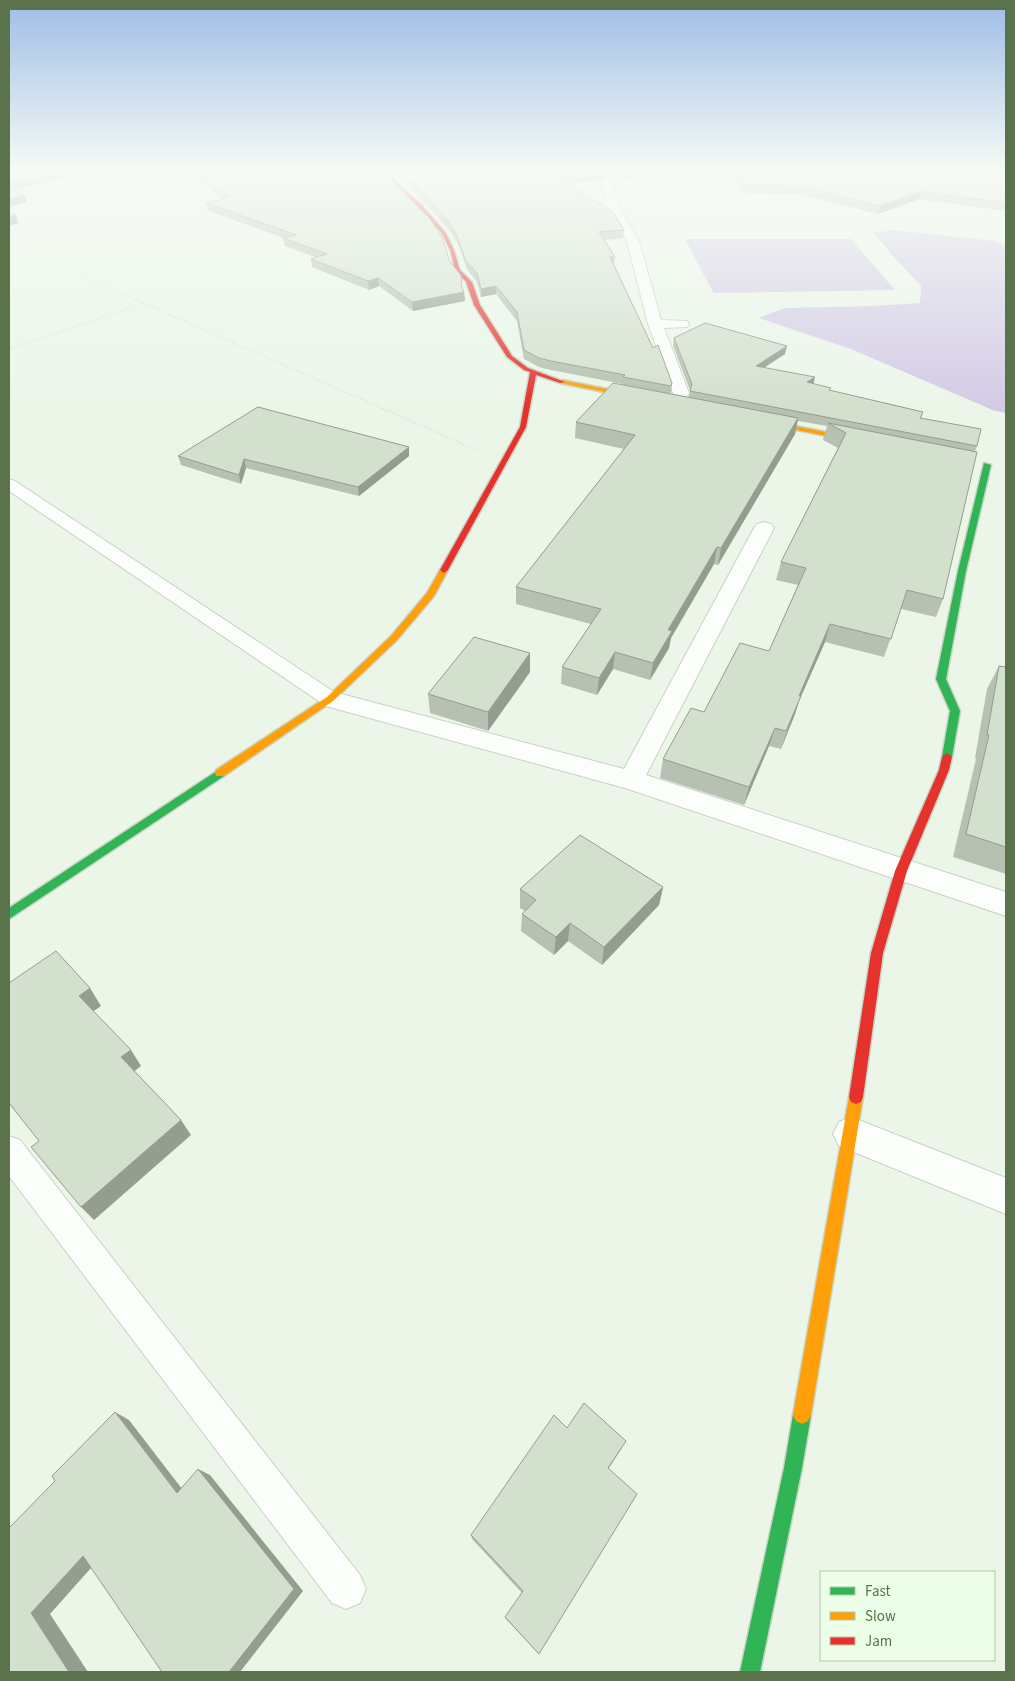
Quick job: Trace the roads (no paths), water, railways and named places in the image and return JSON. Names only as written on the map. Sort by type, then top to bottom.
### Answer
[{"type":"street","points":[[453,249],[456,266],[461,277],[468,282],[472,296],[500,342],[515,362],[533,372],[550,378],[672,404],[681,393],[655,324],[635,249]]},
{"type":"street","points":[[655,324],[682,324]]},
{"type":"street","points":[[9,914],[330,698],[394,638],[431,594],[523,427],[533,372]]},
{"type":"street","points":[[744,418],[876,444]]},
{"type":"street","points":[[750,1672],[793,1468],[851,1134],[876,953],[901,871],[944,770],[955,711],[942,679],[962,571],[987,465]]},
{"type":"street","points":[[631,780],[764,528]]},
{"type":"street","points":[[330,698],[631,780],[901,871],[1006,904]]},
{"type":"street","points":[[851,1134],[1006,1196]]},
{"type":"lane","points":[[9,484],[330,698]]},
{"type":"lane","points":[[9,1151],[346,1589]]}]
